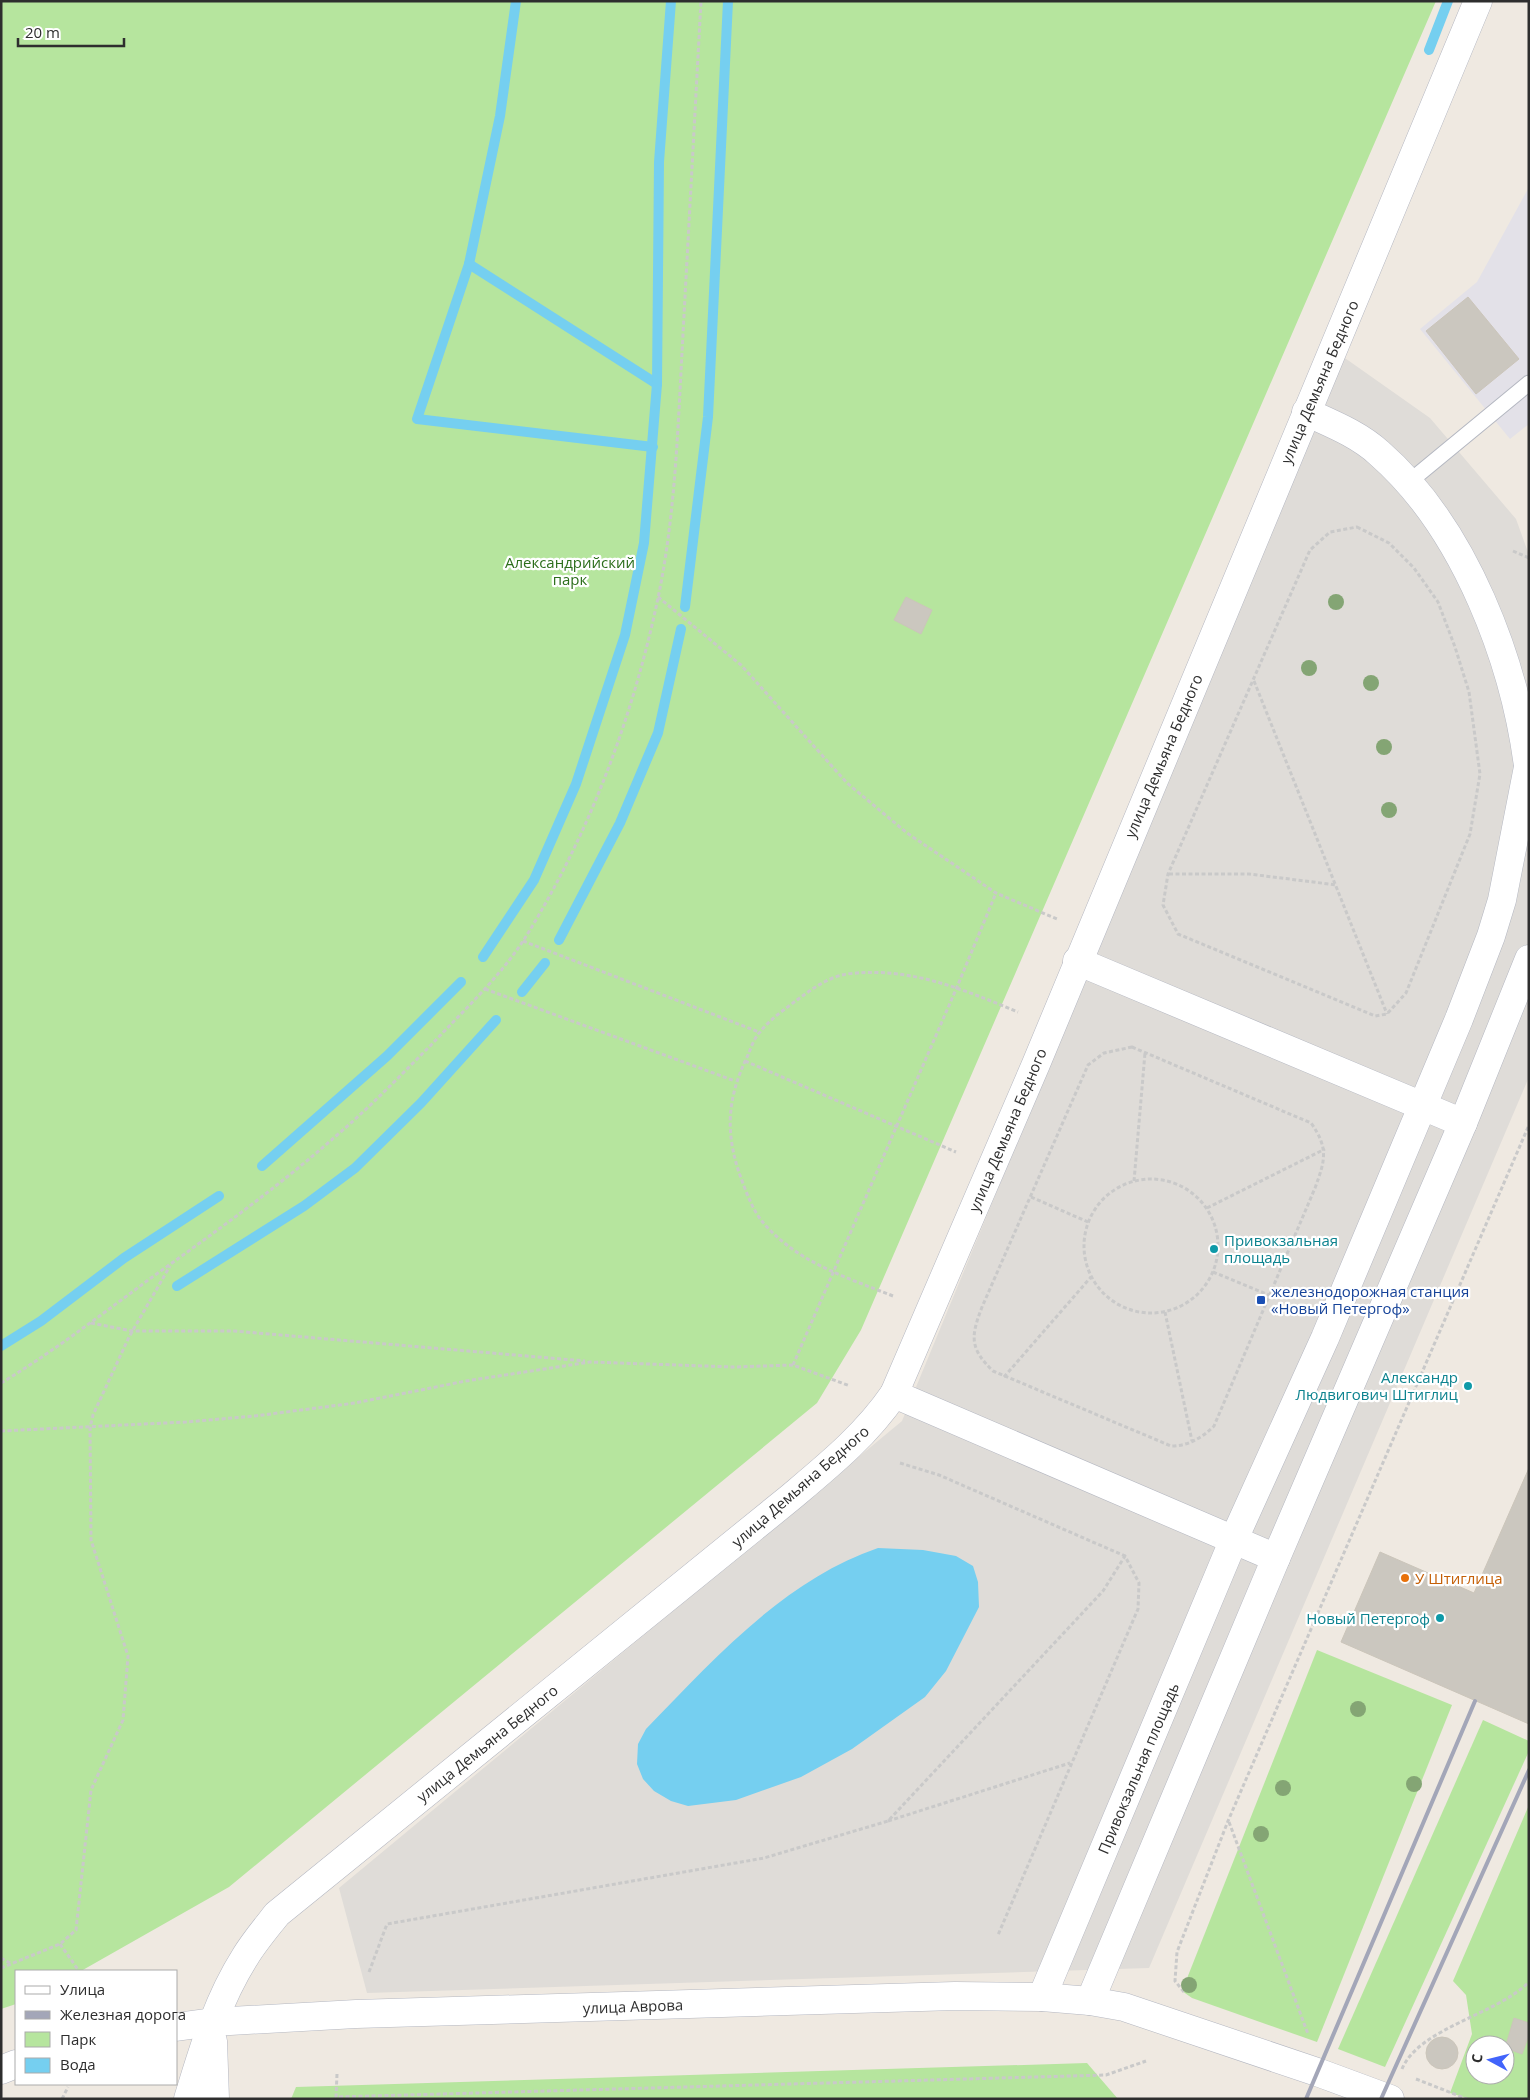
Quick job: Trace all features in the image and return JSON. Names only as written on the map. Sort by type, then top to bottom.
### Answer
[{"type":"street","name":"улица Демьяна Бедного","points":[[188,2099],[213,2022],[245,1956],[277,1914],[791,1497],[854,1443],[876,1420],[894,1394],[1036,1064],[1077,961],[1478,1]]},
{"type":"street","name":"Привокзальная площадь","points":[[1042,1997],[1234,1539],[1325,1338],[1459,1019],[1491,936],[1511,860],[1528,771],[1514,687],[1487,614],[1454,547],[1409,482],[1378,452],[1351,432],[1306,412]]},
{"type":"street","points":[[1090,2001],[1276,1558],[1464,1123],[1529,959]]},
{"type":"street","points":[[1077,961],[1464,1123]]},
{"type":"street","points":[[894,1394],[1276,1558]]},
{"type":"street","name":"улица Аврова","points":[[178,2027],[213,2022],[356,2014],[955,1996],[1042,1997],[1090,2001],[1124,2007],[1390,2099]]},
{"type":"street","points":[[213,2022],[215,2099]]},
{"type":"street","points":[[1,2070],[15,2064]]},
{"type":"lane","points":[[1409,482],[1529,384]]},
{"type":"path","points":[[1,1383],[90,1323],[172,1263],[337,1136],[408,1069],[485,989],[523,941],[558,879],[590,811],[621,735],[641,669],[658,597],[668,537],[678,434],[701,1]]},
{"type":"path","points":[[1358,527],[1389,543],[1414,568],[1438,602],[1455,646],[1469,692],[1480,774],[1470,834],[1406,993],[1387,1014],[1375,1016],[1363,1012],[1178,934],[1163,905],[1168,874],[1254,681],[1310,550],[1330,532],[1358,527]]},
{"type":"path","points":[[1513,551],[1529,558]]},
{"type":"path","points":[[658,597],[741,665],[848,783],[907,833],[996,893],[1058,920]]},
{"type":"path","points":[[1254,681],[1387,1014]]},
{"type":"path","points":[[1168,874],[1249,874],[1337,885]]},
{"type":"path","points":[[793,1365],[958,987],[996,893]]},
{"type":"path","points":[[523,941],[759,1032]]},
{"type":"path","points":[[893,1296],[814,1264],[788,1246],[767,1228],[752,1208],[730,1146],[729,1117],[735,1081],[759,1032],[818,985],[845,974],[884,972],[916,975],[958,987],[1018,1012]]},
{"type":"path","points":[[485,989],[735,1081]]},
{"type":"path","points":[[1132,1047],[1145,1053],[1311,1123],[1320,1135],[1324,1149],[1321,1170],[1315,1188],[1214,1426],[1204,1436],[1180,1446],[1171,1446],[992,1371],[985,1364],[973,1342],[982,1308],[1088,1065],[1104,1053],[1118,1048],[1132,1047]]},
{"type":"path","points":[[1134,1181],[1145,1053]]},
{"type":"path","points":[[745,1061],[956,1152]]},
{"type":"path","points":[[1187,1994],[1175,1981],[1177,1952],[1228,1821],[1529,1125]]},
{"type":"path","points":[[1207,1208],[1324,1149]]},
{"type":"path","points":[[1154,1179],[1174,1183],[1192,1193],[1207,1208],[1214,1223],[1218,1239],[1218,1256],[1213,1272],[1205,1287],[1194,1298],[1180,1307],[1165,1312],[1143,1313],[1122,1307],[1104,1295],[1091,1277],[1084,1250],[1084,1236],[1088,1222],[1106,1196],[1119,1187],[1134,1181],[1154,1179]]},
{"type":"path","points":[[1031,1197],[1088,1222]]},
{"type":"path","points":[[1,1968],[60,1944],[76,1930],[91,1790],[123,1720],[128,1656],[92,1540],[90,1428],[93,1415],[132,1331],[172,1263]]},
{"type":"path","points":[[1213,1272],[1269,1295]]},
{"type":"path","points":[[1004,1377],[1091,1277]]},
{"type":"path","points":[[1165,1312],[1192,1442]]},
{"type":"path","points":[[90,1323],[132,1331],[234,1331],[590,1362],[734,1367],[793,1365],[850,1386]]},
{"type":"path","points":[[1,1431],[90,1428],[256,1416],[355,1402],[466,1380],[590,1362]]},
{"type":"path","points":[[900,1463],[939,1475],[1125,1556],[1138,1583],[1138,1609],[998,1935]]},
{"type":"path","points":[[888,1822],[1103,1591],[1125,1556]]},
{"type":"path","points":[[369,1972],[387,1924],[764,1858],[888,1822],[1071,1762]]},
{"type":"path","points":[[1228,1821],[1310,2039],[1301,2036]]},
{"type":"path","points":[[60,1944],[78,1970]]},
{"type":"path","points":[[1,1958],[11,1964]]},
{"type":"path","points":[[1404,2067],[1405,2062],[1423,2042],[1521,1990],[1529,1982]]},
{"type":"path","points":[[337,2074],[336,2098],[1106,2075],[1146,2061]]},
{"type":"path","points":[[1409,2076],[1467,2099]]},
{"type":"path","points":[[62,2099],[68,2088]]},
{"type":"shaded area","points":[[1529,187],[1529,424],[1510,439],[1420,329],[1477,282]]},
{"type":"shaded area","name":"Привокзальная площадь","points":[[1342,356],[1430,418],[1516,519],[1529,555],[1529,1077],[1149,1968],[367,1993],[339,1888],[902,1421]]},
{"type":"green space","name":"Александрийский парк","points":[[1,1],[1436,1],[861,1330],[817,1403],[229,1887],[83,1970],[15,1970],[15,2004],[1,2009]]},
{"type":"green space","points":[[1317,1650],[1452,1705],[1317,2042],[1192,1998],[1182,1991]]},
{"type":"green space","points":[[1483,1720],[1529,1741],[1529,1751],[1385,2067],[1338,2049]]},
{"type":"green space","points":[[1529,1805],[1529,2099],[1470,2099],[1450,2093],[1465,2053],[1465,2085],[1515,2085],[1515,2035],[1472,2035],[1466,1995],[1453,1981]]},
{"type":"green space","points":[[1087,2063],[1118,2099],[291,2099],[296,2087]]},
{"type":"water","points":[[878,1548],[923,1550],[956,1556],[973,1566],[978,1582],[979,1607],[946,1671],[925,1697],[852,1749],[801,1777],[736,1800],[688,1806],[671,1801],[654,1791],[643,1779],[637,1764],[638,1744],[646,1729],[724,1650],[781,1601],[812,1580],[844,1562]]},
{"type":"building","points":[[1468,297],[1519,359],[1476,394],[1426,331]]},
{"type":"building","points":[[906,597],[932,610],[921,634],[894,620]]},
{"type":"building","name":"Новый Петергоф","points":[[1529,1468],[1529,1724],[1341,1642],[1380,1552],[1474,1593]]},
{"type":"building","points":[[1514,2018],[1529,2023],[1529,2035],[1522,2054],[1515,2052],[1515,2035],[1509,2035]]},
{"type":"building","points":[[1442,2037],[1448,2038],[1453,2042],[1457,2047],[1457,2059],[1453,2064],[1448,2068],[1442,2069],[1436,2068],[1431,2064],[1427,2059],[1426,2053],[1427,2047],[1431,2042],[1436,2038]]},
{"type":"waterway","points":[[516,1],[500,116],[469,264],[417,419],[653,447]]},
{"type":"waterway","points":[[483,957],[534,880],[576,784],[625,635],[644,543],[657,384],[659,162],[671,1]]},
{"type":"waterway","points":[[685,607],[708,417],[728,1]]},
{"type":"waterway","points":[[1429,50],[1448,1]]},
{"type":"waterway","points":[[469,264],[657,384]]},
{"type":"waterway","points":[[559,940],[620,823],[658,733],[681,629]]},
{"type":"waterway","points":[[522,992],[545,963]]},
{"type":"waterway","points":[[262,1166],[387,1056],[461,982]]},
{"type":"waterway","points":[[177,1286],[304,1206],[355,1168],[421,1103],[496,1020]]},
{"type":"waterway","points":[[1,1346],[41,1321],[124,1258],[219,1196]]},
{"type":"railway","points":[[1306,2099],[1475,1701]]},
{"type":"railway","points":[[1381,2099],[1529,1770]]},
{"type":"place","name":"Привокзальная площадь","points":[[1214,1249]]},
{"type":"place","name":"железнодорожная станция «Новый Петергоф»","points":[[1261,1300]]},
{"type":"place","name":"Александр Людвигович Штиглиц","points":[[1468,1386]]},
{"type":"place","name":"У Штиглица","points":[[1405,1578]]},
{"type":"place","name":"Новый Петергоф","points":[[1440,1618]]}]
